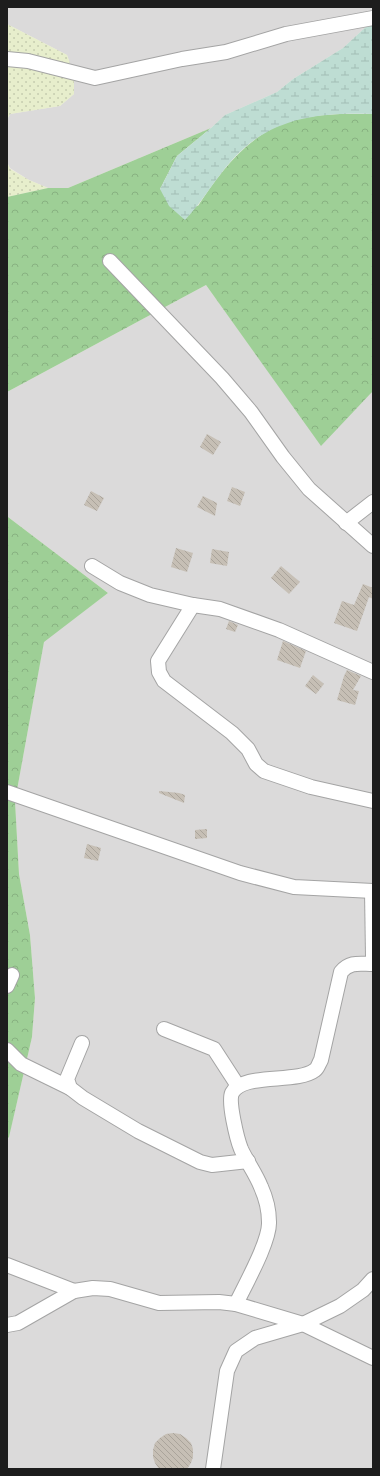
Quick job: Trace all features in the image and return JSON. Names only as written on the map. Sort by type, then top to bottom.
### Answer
[{"type":"street","points":[[7,59],[28,61],[95,78],[182,59],[226,52],[286,34],[373,18]]},
{"type":"street","points":[[110,261],[222,378],[241,400],[308,489],[373,546]]},
{"type":"street","points":[[346,523],[373,502]]},
{"type":"street","points":[[92,566],[120,583],[150,595],[220,610],[279,630],[373,672]]},
{"type":"street","points":[[193,605],[158,661],[158,672],[164,681],[232,733],[248,749],[256,764],[264,771],[311,787],[373,801]]},
{"type":"street","points":[[7,792],[240,873],[294,887],[372,891],[373,957]]},
{"type":"street","points":[[236,1304],[266,1242],[270,1224],[267,1205],[261,1186],[241,1148],[231,1111],[232,1094],[238,1086],[250,1082],[304,1075],[316,1070],[321,1060],[341,972],[346,966],[353,964],[373,964]]},
{"type":"street","points":[[164,1029],[214,1048],[238,1086]]},
{"type":"street","points":[[70,1088],[67,1079],[82,1043]]},
{"type":"street","points":[[7,1050],[21,1064],[70,1088],[83,1098],[138,1131],[200,1162],[212,1164],[248,1161]]},
{"type":"street","points":[[7,1265],[74,1291]]},
{"type":"street","points":[[213,1469],[227,1371],[236,1351],[255,1338],[303,1324],[340,1306],[363,1290],[373,1278]]},
{"type":"street","points":[[7,1325],[18,1323],[74,1291],[93,1288],[110,1289],[159,1303],[219,1302],[236,1304],[303,1324],[373,1358]]},
{"type":"shaded area","points":[[7,7],[373,7],[373,22],[370,23],[343,48],[293,79],[277,92],[225,115],[211,128],[68,188],[48,188],[29,180],[10,168],[7,162],[7,120],[10,114],[60,106],[74,94],[74,75],[67,55],[7,24]]},
{"type":"shaded area","points":[[206,285],[321,445],[373,391],[373,1469],[7,1469],[7,1139],[9,1136],[32,1037],[35,998],[30,935],[19,874],[15,801],[44,641],[108,593],[8,517],[7,392]]},
{"type":"green space","points":[[373,22],[373,114],[334,114],[315,116],[279,126],[263,134],[232,160],[185,220],[169,206],[160,189],[177,156],[225,115],[277,92],[293,79],[343,48],[370,23]]},
{"type":"green space","points":[[7,24],[67,55],[74,75],[74,94],[60,106],[10,114],[7,119]]},
{"type":"green space","points":[[340,114],[373,114],[373,391],[321,446],[206,285],[7,392],[7,197],[48,188],[68,188],[211,128],[177,156],[160,189],[198,206],[223,171],[233,160],[255,139],[267,131],[287,122],[302,118]]},
{"type":"green space","points":[[7,162],[10,169],[29,180],[48,188],[7,197]]},
{"type":"green space","points":[[7,497],[8,517],[108,593],[44,642],[15,801],[19,874],[30,935],[35,998],[32,1037],[9,1137],[7,1139]]},
{"type":"building","points":[[207,434],[221,442],[213,455],[200,447]]},
{"type":"building","points":[[232,487],[245,492],[240,506],[227,501]]},
{"type":"building","points":[[91,491],[104,498],[97,511],[84,505]]},
{"type":"building","points":[[203,496],[217,503],[215,516],[197,507]]},
{"type":"building","points":[[176,548],[193,553],[187,572],[171,567]]},
{"type":"building","points":[[212,549],[229,552],[227,566],[210,563]]},
{"type":"building","points":[[281,566],[300,582],[289,594],[271,578]]},
{"type":"building","points":[[363,584],[373,588],[373,599],[369,597],[357,631],[334,623],[342,601],[354,605]]},
{"type":"building","points":[[229,621],[238,625],[235,632],[226,629]]},
{"type":"building","points":[[283,641],[306,651],[300,668],[277,660]]},
{"type":"building","points":[[347,670],[361,676],[353,690],[359,691],[355,705],[337,700]]},
{"type":"building","points":[[313,675],[324,684],[316,694],[305,686]]},
{"type":"building","points":[[159,791],[185,795],[184,803],[159,793]]},
{"type":"building","points":[[207,829],[207,838],[195,839],[195,830]]},
{"type":"building","points":[[87,844],[101,848],[98,861],[84,858]]},
{"type":"building","points":[[166,1434],[180,1434],[191,1443],[193,1457],[191,1463],[187,1469],[159,1469],[153,1457],[155,1443]]}]
